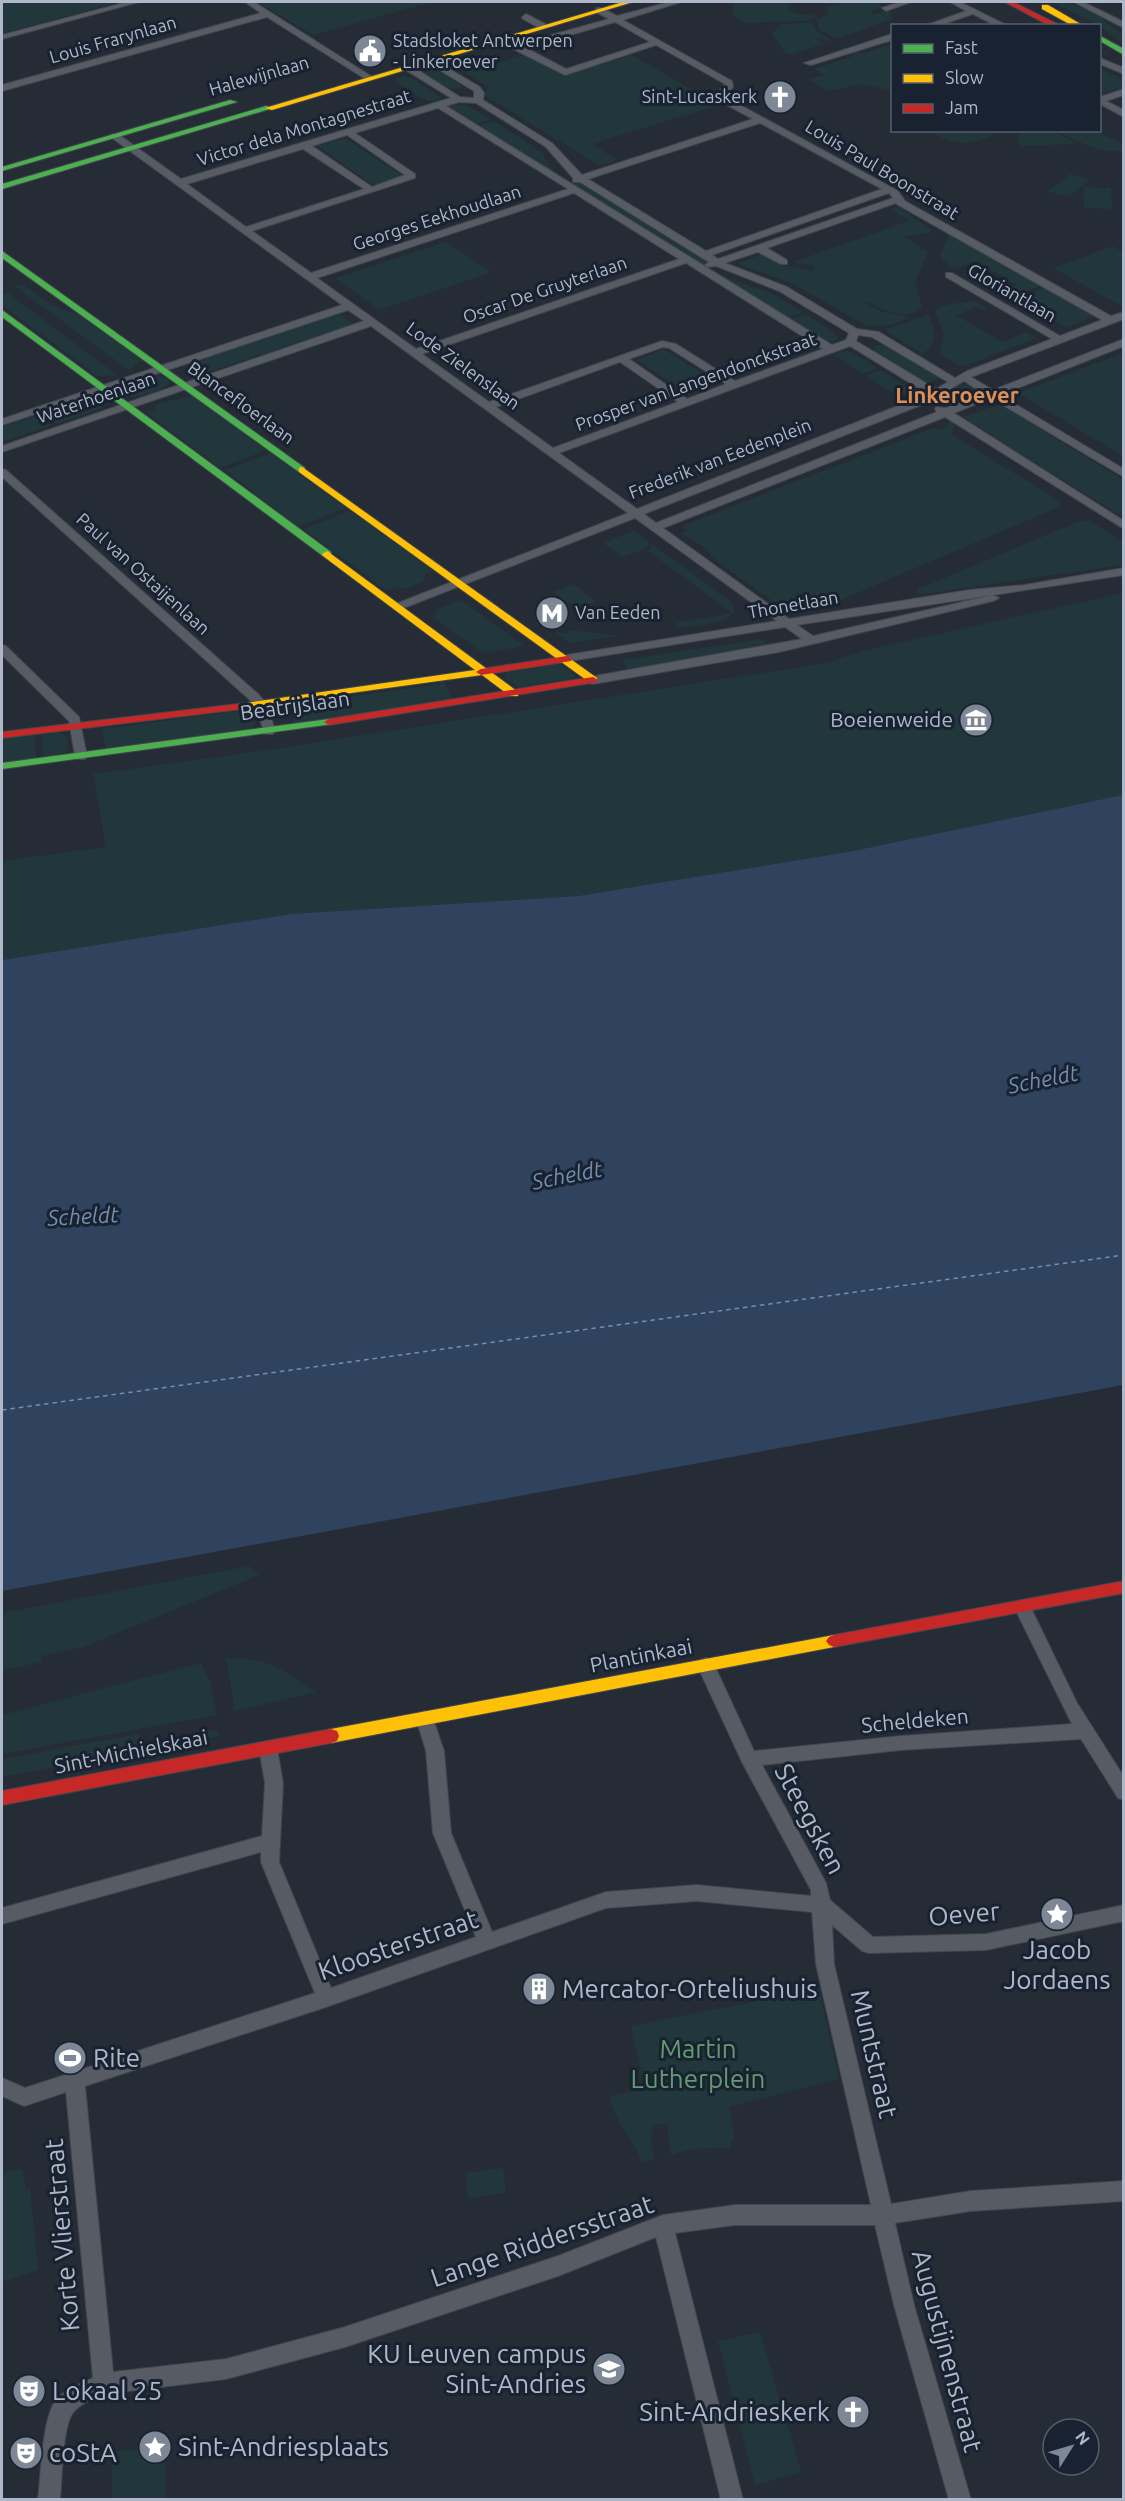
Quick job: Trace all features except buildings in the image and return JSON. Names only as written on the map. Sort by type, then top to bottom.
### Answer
[{"type":"street","points":[[2,37],[135,2]]},
{"type":"street","points":[[249,2],[370,78]]},
{"type":"street","name":"Halewijnlaan","points":[[2,187],[629,2]]},
{"type":"street","points":[[519,47],[677,2]]},
{"type":"street","points":[[886,8],[907,2]]},
{"type":"street","points":[[954,2],[1000,24]]},
{"type":"street","points":[[1008,2],[1053,24]]},
{"type":"street","points":[[1035,2],[1076,24]]},
{"type":"street","points":[[1078,2],[1124,26]]},
{"type":"street","points":[[520,18],[549,10]]},
{"type":"street","name":"Louis Paul Boonstraat","points":[[599,10],[729,83],[731,85],[722,92],[721,97],[889,190],[898,196],[897,200],[1110,320]]},
{"type":"street","points":[[934,24],[974,11]]},
{"type":"street","name":"Louis Frarynlaan","points":[[2,88],[268,14]]},
{"type":"street","points":[[520,18],[544,27]]},
{"type":"street","points":[[442,41],[470,33]]},
{"type":"street","points":[[808,63],[891,37]]},
{"type":"street","points":[[1101,39],[1124,53]]},
{"type":"street","points":[[499,40],[519,47],[565,72],[658,42]]},
{"type":"street","points":[[442,41],[465,50]]},
{"type":"street","points":[[1101,44],[1124,53]]},
{"type":"street","points":[[429,60],[477,89],[480,93],[478,100]]},
{"type":"street","name":"Halewijnlaan","points":[[331,74],[374,61]]},
{"type":"street","points":[[1101,61],[1124,71]]},
{"type":"street","points":[[406,67],[458,99],[478,100],[549,145],[565,166],[592,186],[717,263],[739,274],[783,289],[929,396],[944,412],[1124,526]]},
{"type":"street","points":[[1101,101],[1124,92]]},
{"type":"street","name":"Halewijnlaan","points":[[2,169],[242,99]]},
{"type":"street","name":"Victor dela Montagnestraat","points":[[179,183],[458,99]]},
{"type":"street","points":[[1101,102],[1124,114]]},
{"type":"street","points":[[439,105],[831,349]]},
{"type":"street","points":[[564,184],[760,120]]},
{"type":"street","points":[[756,133],[775,127]]},
{"type":"street","points":[[245,230],[412,176],[348,132]]},
{"type":"street","name":"Lode Zielenslaan","points":[[115,136],[812,641]]},
{"type":"street","points":[[592,186],[737,139]]},
{"type":"street","points":[[304,145],[371,190]]},
{"type":"street","name":"Georges Eekhoudlaan","points":[[309,276],[575,190]]},
{"type":"street","points":[[704,255],[889,190]]},
{"type":"street","points":[[701,268],[897,200]]},
{"type":"street","points":[[759,248],[784,262]]},
{"type":"street","name":"Blancefloerlaan","points":[[2,254],[567,659],[593,680]]},
{"type":"street","name":"Oscar De Gruyterlaan","points":[[414,353],[687,259]]},
{"type":"street","name":"Gloriantlaan","points":[[949,275],[1059,339]]},
{"type":"street","name":"Waterhoenlaan","points":[[2,422],[350,306]]},
{"type":"street","points":[[2,313],[514,694]]},
{"type":"street","name":"Gloriantlaan","points":[[959,380],[1124,315]]},
{"type":"street","name":"Waterhoenlaan","points":[[2,448],[372,322]]},
{"type":"street","points":[[855,340],[875,334],[959,380],[991,393],[1124,474]]},
{"type":"street","name":"Prosper van Langendonckstraat","points":[[552,452],[855,340],[883,338]]},
{"type":"street","points":[[991,393],[1124,342]]},
{"type":"street","points":[[488,406],[666,344],[734,386]]},
{"type":"street","points":[[621,358],[687,403]]},
{"type":"street","name":"Frederik van Eedenplein","points":[[458,582],[929,396],[959,380]]},
{"type":"street","name":"Frederik van Eedenplein","points":[[656,527],[991,393]]},
{"type":"street","name":"Paul van Ostaijenlaan","points":[[2,472],[261,704]]},
{"type":"street","name":"Thonetlaan","points":[[567,659],[1124,571]]},
{"type":"street","points":[[397,607],[458,582]]},
{"type":"street","name":"Thonetlaan","points":[[593,680],[735,657],[812,641],[976,603],[1024,588]]},
{"type":"street","points":[[2,649],[75,720],[81,756]]},
{"type":"street","name":"Beatrijslaan","points":[[2,735],[261,704],[567,659]]},
{"type":"street","name":"Beatrijslaan","points":[[2,765],[269,731],[593,680]]},
{"type":"street","points":[[261,704],[269,731]]},
{"type":"street","name":"Plantinkaai","points":[[268,1748],[1124,1587]]},
{"type":"street","points":[[1022,1607],[1066,1700],[1124,1793]]},
{"type":"street","name":"Steegsken","points":[[706,1665],[749,1758],[820,1889],[822,1905]]},
{"type":"street","points":[[425,1718],[435,1751],[442,1833],[487,1942]]},
{"type":"street","name":"Scheldeken","points":[[749,1758],[901,1743],[1084,1731]]},
{"type":"street","points":[[268,1748],[274,1783],[270,1863],[326,1998]]},
{"type":"street","name":"Sint-Michielskaai","points":[[2,1798],[268,1748]]},
{"type":"street","points":[[2,1916],[270,1841]]},
{"type":"street","name":"Kloosterstraat","points":[[2,2087],[24,2097],[326,1998],[606,1900],[697,1893],[822,1905]]},
{"type":"street","name":"Oever","points":[[822,1905],[869,1945],[986,1942],[1124,1913]]},
{"type":"street","name":"Muntstraat","points":[[822,1905],[825,1964],[884,2215]]},
{"type":"street","name":"Korte Vlierstraat","points":[[75,2081],[104,2384]]},
{"type":"street","name":"Lange Riddersstraat","points":[[104,2384],[226,2369],[345,2337],[558,2266],[663,2225],[735,2215],[884,2215],[971,2201],[1124,2192]]},
{"type":"street","name":"Augustijnenstraat","points":[[884,2215],[904,2305],[960,2499]]},
{"type":"street","points":[[663,2225],[732,2499]]},
{"type":"street","points":[[50,2499],[55,2440],[62,2410],[80,2394],[104,2384]]},
{"type":"green space","points":[[2,2],[119,2],[2,33]]},
{"type":"green space","points":[[257,2],[432,2],[313,35]]},
{"type":"green space","points":[[734,2],[784,2],[792,5],[788,9],[794,12],[813,14],[817,17],[803,21],[743,23],[733,14]]},
{"type":"green space","points":[[845,2],[882,2],[877,3],[883,7],[870,12],[875,14],[889,10],[892,19],[836,39],[818,29],[817,20],[828,14],[828,7]]},
{"type":"green space","points":[[1052,2],[1072,4],[1090,12],[1123,35],[1123,44],[1101,27],[1101,24],[1096,24]]},
{"type":"green space","points":[[812,22],[816,31],[831,40],[829,42],[816,39],[823,44],[790,55],[785,53],[772,34],[780,25]]},
{"type":"green space","points":[[891,44],[891,91],[864,84],[828,91],[809,80],[824,75],[814,69],[853,56],[853,52],[863,54]]},
{"type":"green space","points":[[525,55],[563,76],[632,55],[718,105],[592,144],[617,160],[600,166],[484,95],[488,87],[464,72]]},
{"type":"green space","points":[[435,69],[463,87],[453,89],[424,73]]},
{"type":"green space","points":[[1101,69],[1123,80],[1123,87],[1101,95]]},
{"type":"green space","points":[[410,77],[442,98],[430,100],[418,96],[395,81],[396,78]]},
{"type":"green space","points":[[466,105],[491,119],[475,124],[448,107]]},
{"type":"green space","points":[[494,121],[542,152],[549,166],[560,177],[478,126]]},
{"type":"green space","points":[[930,132],[999,132],[972,142],[948,140]]},
{"type":"green space","points":[[1019,132],[1055,132],[1074,142],[1022,146],[1017,142]]},
{"type":"green space","points":[[1059,132],[1098,132],[1123,144],[1123,151],[1105,150],[1081,143]]},
{"type":"green space","points":[[345,138],[402,176],[374,185],[317,146]]},
{"type":"green space","points":[[1070,174],[1090,180],[1069,197],[1048,191]]},
{"type":"green space","points":[[578,182],[709,262],[701,265],[571,184]]},
{"type":"green space","points":[[1083,187],[1111,188],[1112,209],[1084,208]]},
{"type":"green space","points":[[899,207],[931,230],[931,233],[903,236],[928,252],[915,282],[922,307],[910,314],[903,314],[882,309],[869,302],[866,303],[882,312],[910,317],[892,325],[867,326],[792,283],[737,264],[762,254],[780,264],[812,271],[815,266],[793,262],[909,221],[891,209]]},
{"type":"green space","points":[[950,233],[1042,285],[1005,296],[993,292],[1000,292],[1017,285],[975,261],[954,269],[941,259],[940,255]]},
{"type":"green space","points":[[446,242],[491,272],[380,310],[335,278]]},
{"type":"green space","points":[[1113,246],[1123,252],[1124,305],[1121,306],[1053,268]]},
{"type":"green space","points":[[714,273],[773,294],[803,312],[786,318]]},
{"type":"green space","points":[[13,285],[24,285],[52,305],[79,315],[143,361],[135,364],[130,371]]},
{"type":"green space","points":[[1046,287],[1096,316],[1068,327],[1063,326],[1016,299]]},
{"type":"green space","points":[[8,293],[117,375],[97,376],[2,305],[2,295]]},
{"type":"green space","points":[[975,301],[987,308],[982,310],[976,307],[956,315],[1002,342],[1026,332],[1036,338],[962,367],[940,354],[944,334],[935,309],[950,304]]},
{"type":"green space","points":[[340,314],[353,324],[199,375],[187,365]]},
{"type":"green space","points":[[805,314],[834,332],[838,339],[827,344],[788,320]]},
{"type":"green space","points":[[928,315],[933,325],[934,336],[928,350],[923,354],[884,330]]},
{"type":"green space","points":[[885,345],[941,377],[925,385],[920,379],[874,351],[873,347]]},
{"type":"green space","points":[[664,349],[718,384],[689,395],[637,360]]},
{"type":"green space","points":[[845,351],[851,352],[878,368],[863,374],[834,355]]},
{"type":"green space","points":[[1123,353],[1123,456],[1018,393]]},
{"type":"green space","points":[[880,370],[912,392],[898,396],[866,376]]},
{"type":"green space","points":[[153,376],[160,376],[168,380],[169,384],[152,393],[138,396],[120,394],[122,387]]},
{"type":"green space","points":[[961,384],[973,387],[976,394],[949,405],[936,401],[935,397]]},
{"type":"green space","points":[[192,396],[266,450],[220,468],[146,412],[154,410],[156,404]]},
{"type":"green space","points":[[90,398],[103,408],[57,424],[37,415]]},
{"type":"green space","points":[[1002,404],[1123,480],[1123,517],[964,418],[959,418]]},
{"type":"green space","points":[[33,417],[52,425],[2,442],[2,427]]},
{"type":"green space","points":[[953,420],[955,421],[952,435],[1060,501],[1061,506],[817,610],[778,605],[682,533],[688,530],[682,526],[933,428],[940,430]]},
{"type":"green space","points":[[270,453],[346,508],[298,527],[225,470]]},
{"type":"green space","points":[[350,511],[433,571],[426,573],[424,581],[405,589],[394,587],[386,590],[303,529]]},
{"type":"green space","points":[[1080,521],[1090,521],[1123,542],[1123,565],[924,594],[917,593],[918,589]]},
{"type":"green space","points":[[634,531],[649,542],[647,548],[623,557],[603,543]]},
{"type":"green space","points":[[652,544],[733,603],[734,612],[729,617],[715,622],[678,628],[675,623],[720,616],[731,612],[649,552]]},
{"type":"green space","points":[[574,584],[596,602],[584,605],[573,604],[553,592]]},
{"type":"green space","points":[[1123,593],[1123,795],[848,852],[578,896],[291,914],[2,960],[2,861],[106,847],[93,774],[268,750],[827,663],[871,649]]},
{"type":"green space","points":[[461,600],[525,646],[483,653],[434,618],[436,610]]},
{"type":"green space","points":[[569,630],[619,636],[570,643],[555,632],[568,633]]},
{"type":"green space","points":[[761,639],[767,643],[708,657],[627,669],[622,660]]},
{"type":"green space","points":[[558,664],[575,675],[574,678],[519,687],[505,678],[506,673]]},
{"type":"green space","points":[[443,680],[452,699],[295,724],[289,703],[298,702],[299,704],[439,684],[439,681]]},
{"type":"green space","points":[[246,710],[253,715],[255,724],[251,729],[106,751],[102,729]]},
{"type":"green space","points":[[59,732],[66,736],[69,749],[67,752],[44,757],[41,734]]},
{"type":"green space","points":[[34,735],[36,759],[2,762],[2,738]]},
{"type":"green space","points":[[249,1566],[259,1575],[83,1647],[41,1656],[42,1662],[2,1670],[2,1613]]},
{"type":"green space","points":[[226,1658],[254,1660],[274,1666],[316,1692],[235,1711]]},
{"type":"green space","points":[[201,1663],[210,1682],[217,1715],[2,1754],[2,1715]]},
{"type":"green space","points":[[218,1730],[219,1736],[2,1777],[2,1759],[138,1734],[140,1744]]},
{"type":"green space","name":"Martin Lutherplein","points":[[819,1989],[839,2079],[729,2107],[734,2137],[729,2148],[689,2149],[671,2155],[667,2123],[652,2126],[651,2145],[655,2159],[642,2162],[615,2114],[609,2096],[645,2089],[631,2026]]},
{"type":"green space","points":[[22,2168],[26,2189],[30,2188],[38,2270],[2,2282],[2,2174]]},
{"type":"green space","points":[[503,2168],[506,2193],[468,2198],[465,2173]]},
{"type":"green space","points":[[760,2332],[801,2472],[755,2485],[718,2341]]},
{"type":"green space","points":[[165,2446],[166,2499],[112,2499],[112,2452]]},
{"type":"water","name":"Scheldt","points":[[1123,795],[1123,1385],[2,1591],[2,960],[291,914],[578,896],[848,852]]},
{"type":"ferry route","points":[[2,1410],[1124,1255]]},
{"type":"traffic: fast","points":[[1101,39],[1124,53]]},
{"type":"traffic: fast","points":[[2,169],[233,102]]},
{"type":"traffic: fast","points":[[2,187],[269,108]]},
{"type":"traffic: fast","points":[[2,254],[302,470]]},
{"type":"traffic: fast","points":[[2,313],[327,554]]},
{"type":"traffic: fast","points":[[2,766],[329,722]]},
{"type":"traffic: slow","points":[[269,108],[629,2]]},
{"type":"traffic: slow","points":[[1045,7],[1076,24]]},
{"type":"traffic: slow","points":[[302,470],[593,680]]},
{"type":"traffic: slow","points":[[327,554],[514,694]]},
{"type":"traffic: slow","points":[[246,706],[481,672]]},
{"type":"traffic: slow","points":[[331,1736],[834,1641]]},
{"type":"traffic: jam","points":[[1008,2],[1053,24]]},
{"type":"traffic: jam","points":[[481,672],[567,659]]},
{"type":"traffic: jam","points":[[329,722],[593,680]]},
{"type":"traffic: jam","points":[[2,735],[246,706]]},
{"type":"traffic: jam","points":[[834,1641],[1124,1587]]},
{"type":"traffic: jam","points":[[2,1798],[331,1736]]},
{"type":"place","name":"Stadsloket Antwerpen - Linkeroever","points":[[370,51]]},
{"type":"place","name":"Sint-Lucaskerk","points":[[780,97]]},
{"type":"place","name":"Van Eeden","points":[[552,613]]},
{"type":"place","name":"Boeienweide","points":[[976,720]]},
{"type":"place","name":"Jacob Jordaens","points":[[1057,1914]]},
{"type":"place","name":"Mercator-Orteliushuis","points":[[539,1989]]},
{"type":"place","name":"Rite","points":[[70,2058]]},
{"type":"place","name":"KU Leuven campus Sint-Andries","points":[[609,2369]]},
{"type":"place","name":"Lokaal 25","points":[[29,2391]]},
{"type":"place","name":"Sint-Andrieskerk","points":[[853,2412]]},
{"type":"place","name":"Sint-Andriesplaats","points":[[155,2447]]},
{"type":"place","name":"coStA","points":[[26,2453]]},
{"type":"district","name":"Linkeroever","points":[[957,395]]}]
